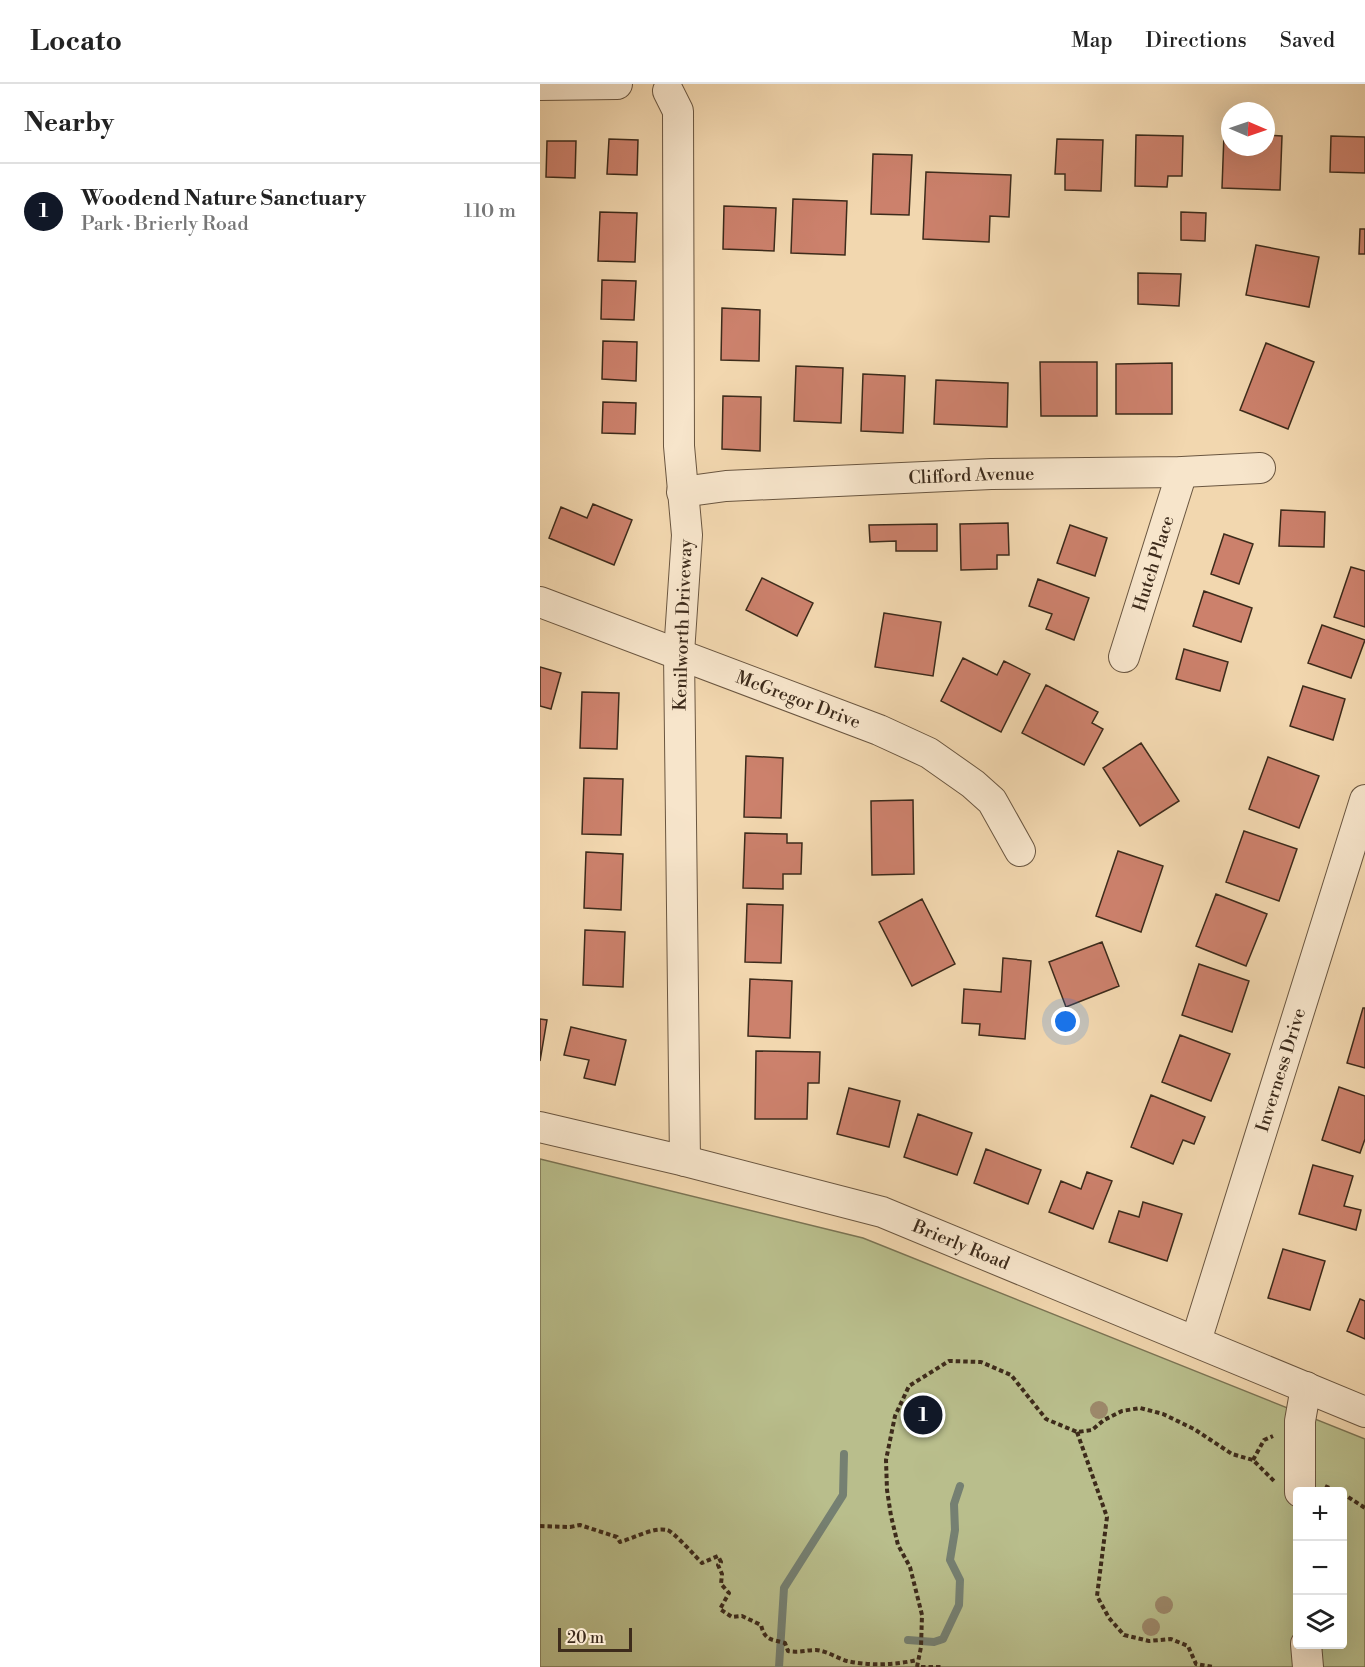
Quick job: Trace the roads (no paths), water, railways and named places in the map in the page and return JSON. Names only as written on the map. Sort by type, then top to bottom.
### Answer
[{"type":"street","points":[[540,85],[617,84]]},
{"type":"street","name":"Kenilworth Driveway","points":[[666,86],[678,111],[679,446],[687,535],[679,653],[685,1161]]},
{"type":"street","name":"Clifford Avenue","points":[[682,492],[726,486],[979,475],[1182,472],[1260,468]]},
{"type":"street","name":"Hutch Place","points":[[1124,657],[1182,472]]},
{"type":"street","name":"McGregor Drive","points":[[540,602],[879,730],[929,753],[973,784],[992,801],[1020,850]]},
{"type":"street","name":"Inverness Drive","points":[[1196,1341],[1357,856],[1365,800]]},
{"type":"street","name":"Brierly Road","points":[[540,1127],[685,1161],[882,1212],[1365,1412]]},
{"type":"street","points":[[1288,1487],[1306,1387]]},
{"type":"street","points":[[1306,1649],[1308,1667]]},
{"type":"waterway","points":[[779,1667],[784,1588],[843,1495],[844,1454]]},
{"type":"waterway","points":[[908,1640],[934,1642],[943,1639],[959,1605],[960,1580],[950,1560],[955,1530],[954,1504],[960,1486]]},
{"type":"place","name":"Woodend Nature Sanctuary","points":[[923,1415]]}]
